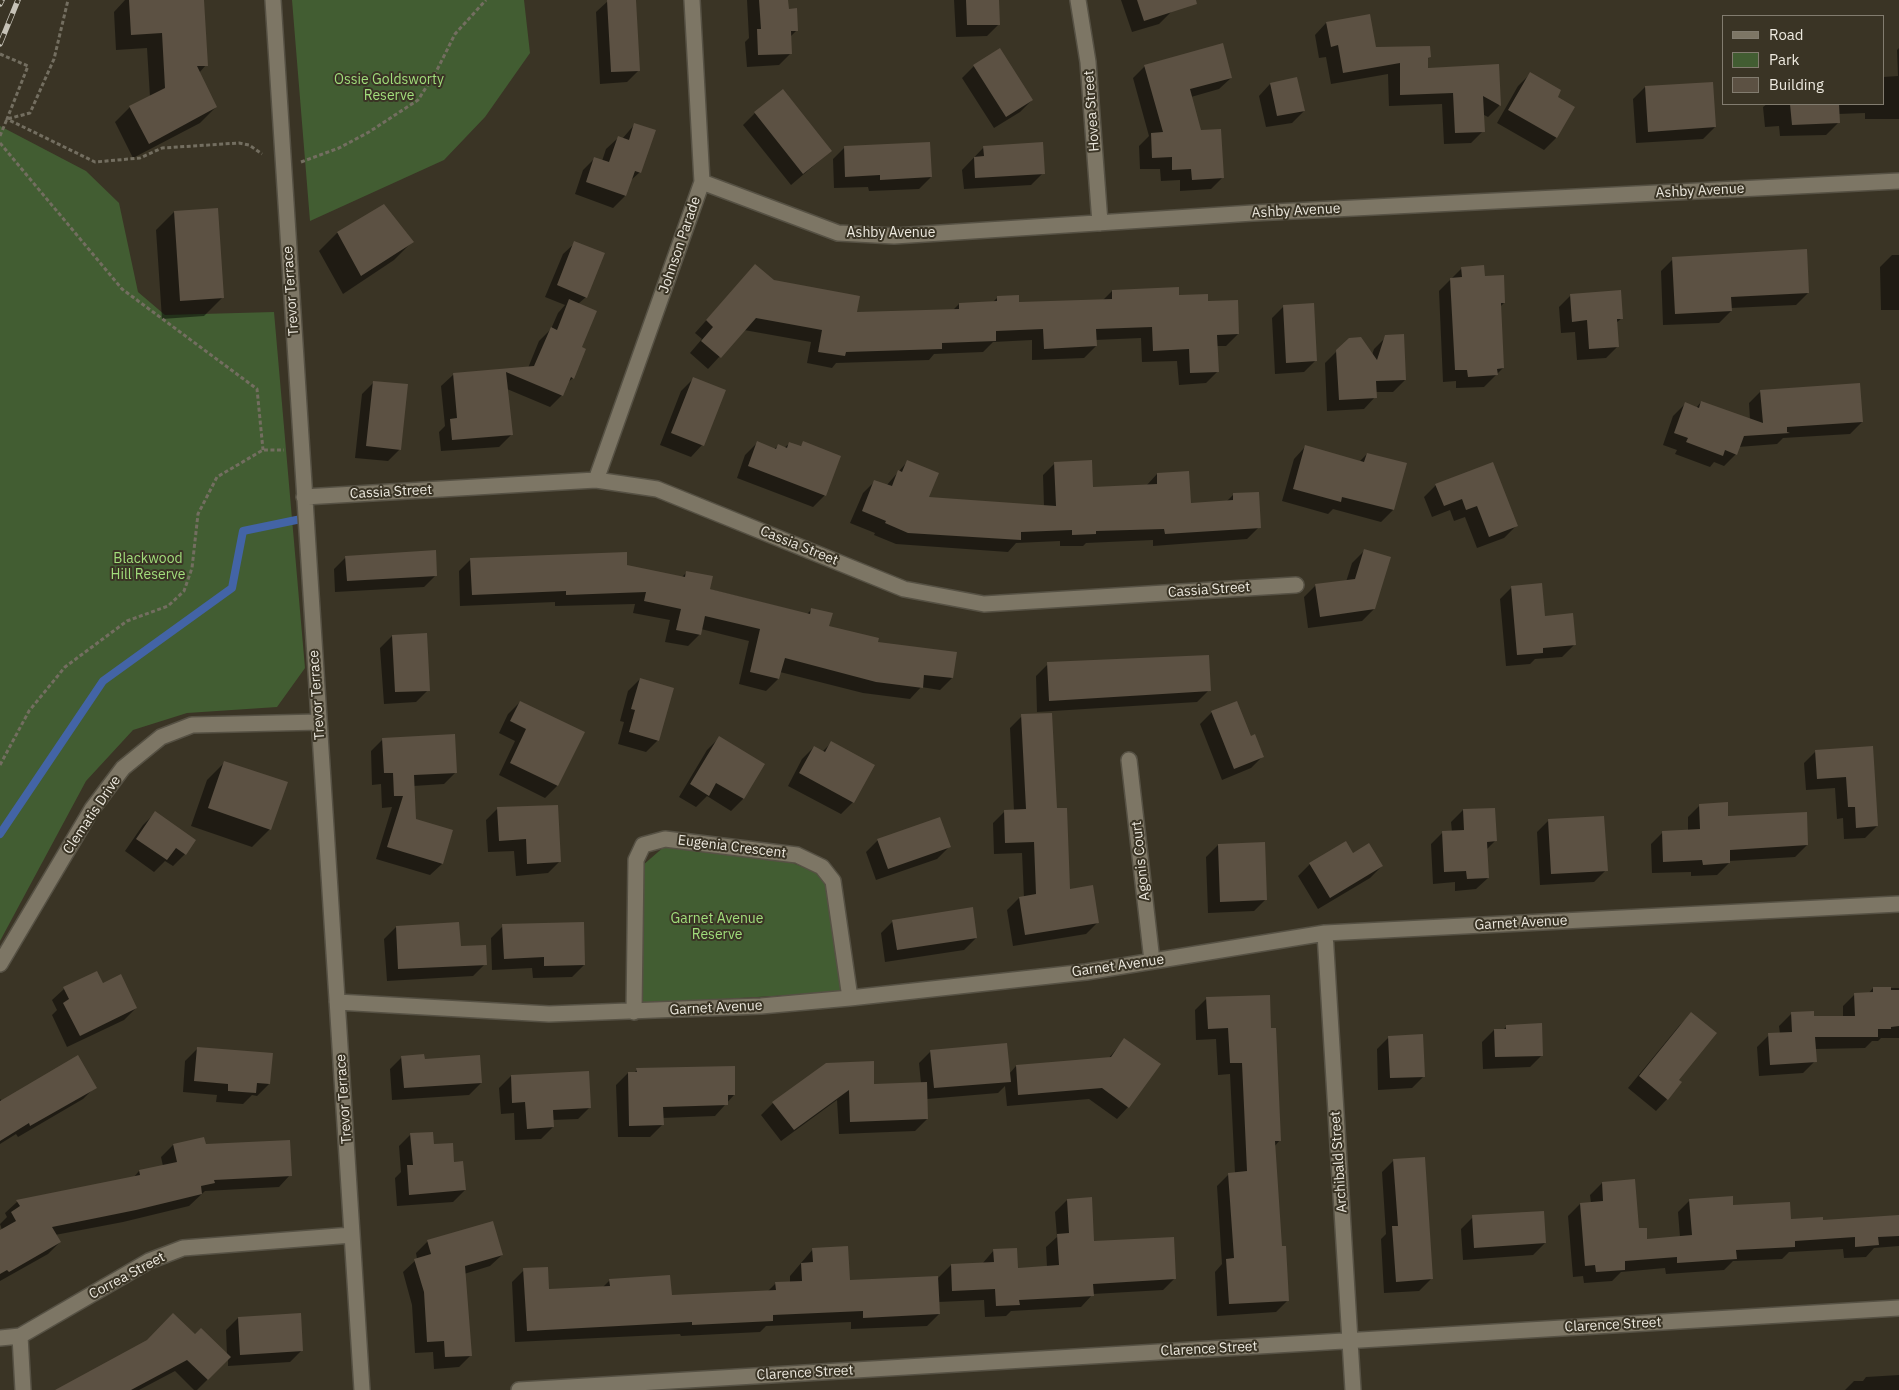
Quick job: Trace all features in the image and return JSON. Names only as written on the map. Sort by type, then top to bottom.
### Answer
[{"type":"street","name":"Trevor Terrace","points":[[272,0],[362,1390]]},
{"type":"street","name":"Johnson Parade","points":[[596,480],[702,182],[692,0]]},
{"type":"street","name":"Hovea Street","points":[[1078,0],[1088,62],[1100,223]]},
{"type":"street","name":"Ashby Avenue","points":[[702,182],[838,233],[894,236],[1252,213],[1899,181]]},
{"type":"street","name":"Cassia Street","points":[[304,497],[596,480],[657,489],[904,589],[984,604],[1296,585]]},
{"type":"street","name":"Clematis Drive","points":[[0,964],[92,809],[123,768],[160,737],[192,725],[319,722]]},
{"type":"street","name":"Agonis Court","points":[[1129,760],[1152,961]]},
{"type":"street","name":"Eugenia Crescent","points":[[634,1012],[636,860],[643,845],[665,838],[797,855],[822,867],[833,881],[850,998]]},
{"type":"street","name":"Garnet Avenue","points":[[337,1002],[548,1014],[761,1006],[1086,972],[1324,933],[1899,904]]},
{"type":"street","name":"Archibald Street","points":[[1324,933],[1353,1390]]},
{"type":"street","name":"Correa Street","points":[[0,1338],[20,1336],[149,1261],[183,1248],[352,1235]]},
{"type":"street","name":"Clarence Street","points":[[519,1390],[1899,1308]]},
{"type":"street","points":[[20,1336],[23,1390]]},
{"type":"path","points":[[7,119],[30,113],[54,59],[68,0]]},
{"type":"path","points":[[283,169],[339,148],[369,132],[418,100],[436,72],[455,34],[486,0]]},
{"type":"path","points":[[0,54],[28,66],[0,136]]},
{"type":"path","points":[[7,119],[95,162],[140,158],[162,148],[238,143],[249,145],[262,152],[264,160]]},
{"type":"path","points":[[0,143],[122,289],[257,389],[263,450]]},
{"type":"path","points":[[0,765],[29,711],[65,667],[127,621],[168,606],[184,591],[192,568],[198,514],[217,477],[263,450],[302,450]]},
{"type":"green space","name":"Ossie Goldsworty Reserve","points":[[292,0],[524,0],[530,53],[485,117],[444,160],[310,221]]},
{"type":"green space","name":"Blackwood Hill Reserve","points":[[0,126],[86,171],[119,203],[138,292],[165,315],[274,312],[305,668],[277,707],[187,713],[133,730],[86,781],[0,941]]},
{"type":"green space","name":"Garnet Avenue Reserve","points":[[665,846],[793,863],[817,873],[828,887],[841,992],[640,1004],[643,865]]},
{"type":"building","points":[[129,0],[204,0],[208,66],[197,66],[217,107],[149,144],[129,106],[165,88],[162,33],[131,35]]},
{"type":"building","points":[[607,0],[636,0],[640,71],[611,72]]},
{"type":"building","points":[[759,0],[788,0],[789,9],[797,8],[798,31],[791,31],[792,54],[758,55],[757,29],[761,29]]},
{"type":"building","points":[[966,0],[999,0],[1000,25],[967,25]]},
{"type":"building","points":[[1137,0],[1196,0],[1197,4],[1144,21]]},
{"type":"building","points":[[1370,14],[1376,47],[1430,46],[1431,57],[1428,58],[1428,68],[1499,64],[1501,106],[1483,96],[1485,132],[1455,133],[1453,93],[1400,95],[1400,63],[1343,73],[1338,45],[1331,47],[1326,22]]},
{"type":"building","points":[[1223,43],[1232,78],[1190,89],[1201,130],[1221,129],[1224,178],[1192,180],[1191,169],[1172,170],[1172,157],[1152,158],[1151,133],[1163,132],[1144,65]]},
{"type":"building","points":[[1000,48],[1033,100],[1006,117],[973,65]]},
{"type":"building","points":[[1530,72],[1561,90],[1558,97],[1575,107],[1557,138],[1508,110]]},
{"type":"building","points":[[1297,77],[1305,111],[1277,116],[1270,83]]},
{"type":"building","points":[[1713,82],[1716,127],[1648,132],[1645,86]]},
{"type":"building","points":[[783,89],[832,151],[803,174],[754,112]]},
{"type":"building","points":[[1790,105],[1839,105],[1840,123],[1792,125]]},
{"type":"building","points":[[634,123],[656,130],[641,173],[635,171],[626,196],[586,182],[594,157],[609,162],[618,136],[629,140]]},
{"type":"building","points":[[930,142],[932,177],[880,180],[880,175],[845,177],[844,146]]},
{"type":"building","points":[[1043,142],[1045,174],[975,178],[974,157],[984,156],[983,146]]},
{"type":"building","points":[[384,204],[414,242],[361,276],[337,232]]},
{"type":"building","points":[[218,208],[224,298],[180,301],[174,211]]},
{"type":"building","points":[[574,241],[605,253],[587,298],[557,285]]},
{"type":"building","points":[[1807,249],[1809,293],[1731,297],[1732,311],[1675,314],[1672,257]]},
{"type":"building","points":[[755,264],[774,280],[860,296],[857,312],[959,309],[959,303],[997,301],[997,296],[1019,295],[1019,302],[1112,299],[1112,290],[1179,287],[1179,295],[1208,294],[1208,301],[1238,300],[1239,334],[1217,335],[1219,372],[1190,373],[1189,349],[1153,351],[1152,327],[1096,329],[1097,346],[1044,349],[1043,329],[996,331],[996,341],[942,343],[942,349],[846,352],[845,356],[818,352],[822,330],[756,318],[721,358],[701,341],[713,327],[706,320]]},
{"type":"building","points":[[1484,265],[1485,276],[1504,275],[1505,303],[1501,303],[1504,368],[1497,369],[1498,375],[1468,377],[1467,370],[1455,370],[1450,278],[1462,277],[1461,267]]},
{"type":"building","points":[[1621,290],[1623,319],[1617,319],[1619,347],[1589,349],[1587,320],[1572,322],[1570,294]]},
{"type":"building","points":[[569,299],[597,311],[582,347],[586,349],[574,379],[571,377],[563,396],[506,372],[513,435],[452,440],[450,419],[457,418],[453,373],[534,366],[551,327],[557,330]]},
{"type":"building","points":[[1314,303],[1317,361],[1286,363],[1283,305]]},
{"type":"building","points":[[1404,334],[1406,380],[1376,381],[1377,398],[1339,400],[1336,350],[1349,338],[1361,337],[1377,360],[1385,335]]},
{"type":"building","points":[[693,377],[726,390],[704,446],[671,433]]},
{"type":"building","points":[[373,381],[408,384],[401,450],[366,446]]},
{"type":"building","points":[[1860,383],[1863,422],[1787,427],[1787,432],[1790,433],[1744,436],[1737,455],[1725,450],[1723,456],[1686,442],[1688,438],[1674,433],[1685,402],[1699,408],[1701,401],[1763,423],[1760,390]]},
{"type":"building","points":[[757,441],[776,449],[778,444],[787,448],[789,442],[801,446],[803,441],[841,456],[826,496],[748,466]]},
{"type":"building","points":[[1305,445],[1364,462],[1367,453],[1407,463],[1394,510],[1342,497],[1341,502],[1293,489]]},
{"type":"building","points":[[907,460],[939,473],[929,497],[1056,506],[1054,462],[1092,460],[1093,487],[1157,484],[1157,473],[1189,471],[1191,503],[1233,500],[1233,493],[1259,492],[1261,528],[1165,534],[1164,529],[1096,531],[1096,534],[1072,535],[1072,530],[1021,532],[1021,540],[908,533],[862,511],[874,480],[892,486],[898,470],[902,472]]},
{"type":"building","points":[[1493,462],[1518,526],[1489,537],[1477,506],[1466,510],[1462,499],[1444,506],[1435,484]]},
{"type":"building","points":[[1364,549],[1391,557],[1375,609],[1320,617],[1315,584],[1355,579]]},
{"type":"building","points":[[436,550],[437,576],[347,581],[345,556]]},
{"type":"building","points":[[627,552],[627,565],[685,577],[686,571],[713,576],[710,589],[810,614],[811,608],[833,613],[829,626],[879,638],[878,642],[957,652],[953,678],[924,675],[923,688],[876,682],[785,658],[779,679],[750,672],[760,629],[705,616],[701,635],[676,630],[681,609],[644,601],[646,592],[566,595],[566,591],[472,595],[470,558]]},
{"type":"building","points":[[1542,583],[1545,616],[1573,613],[1576,645],[1543,648],[1543,653],[1517,655],[1511,586]]},
{"type":"building","points":[[427,633],[430,691],[395,692],[392,635]]},
{"type":"building","points":[[1209,655],[1211,691],[1049,701],[1047,662]]},
{"type":"building","points":[[640,678],[674,688],[659,741],[629,732],[635,710],[631,709]]},
{"type":"building","points":[[520,701],[585,732],[558,786],[510,763],[526,729],[510,721]]},
{"type":"building","points":[[1237,701],[1251,736],[1255,734],[1264,757],[1234,769],[1211,711]]},
{"type":"building","points":[[1052,713],[1057,808],[1067,808],[1070,889],[1093,885],[1099,923],[1025,935],[1019,897],[1036,894],[1034,842],[1005,843],[1004,810],[1026,809],[1021,714]]},
{"type":"building","points":[[455,734],[457,773],[414,775],[416,819],[453,830],[443,864],[387,847],[403,796],[394,796],[393,773],[384,773],[382,738]]},
{"type":"building","points":[[719,736],[765,764],[744,799],[716,783],[709,796],[690,784]]},
{"type":"building","points":[[831,741],[875,765],[854,803],[799,773],[814,746],[825,752]]},
{"type":"building","points":[[1873,746],[1878,826],[1856,828],[1855,807],[1848,807],[1846,777],[1817,779],[1815,750]]},
{"type":"building","points":[[224,761],[288,782],[271,830],[208,808]]},
{"type":"building","points":[[1728,802],[1728,816],[1807,812],[1808,845],[1730,850],[1730,863],[1703,865],[1702,860],[1663,862],[1662,831],[1700,829],[1699,804]]},
{"type":"building","points":[[558,805],[561,862],[527,864],[526,839],[499,841],[497,807]]},
{"type":"building","points":[[1495,808],[1497,841],[1487,842],[1489,878],[1467,879],[1466,871],[1444,872],[1442,831],[1464,830],[1463,809]]},
{"type":"building","points":[[155,811],[196,840],[186,855],[176,848],[167,860],[136,839]]},
{"type":"building","points":[[1604,816],[1608,871],[1551,874],[1548,819]]},
{"type":"building","points":[[940,817],[951,847],[888,869],[877,839]]},
{"type":"building","points":[[1346,841],[1353,853],[1369,843],[1383,866],[1330,898],[1309,863]]},
{"type":"building","points":[[1265,842],[1267,900],[1220,902],[1218,844]]},
{"type":"building","points":[[973,907],[977,938],[897,950],[892,920]]},
{"type":"building","points":[[459,922],[461,946],[486,945],[487,965],[398,969],[396,926]]},
{"type":"building","points":[[584,922],[585,965],[544,966],[544,957],[504,959],[502,924]]},
{"type":"building","points":[[97,971],[103,983],[121,974],[137,1008],[80,1036],[63,1003],[69,999],[63,987]]},
{"type":"building","points":[[1873,987],[1891,987],[1891,990],[1899,990],[1899,1026],[1891,1027],[1891,1029],[1878,1029],[1878,1037],[1815,1037],[1817,1062],[1770,1065],[1768,1033],[1792,1032],[1791,1012],[1814,1011],[1814,1016],[1855,1016],[1854,993],[1873,992]]},
{"type":"building","points":[[1270,995],[1271,1028],[1276,1028],[1281,1141],[1275,1141],[1282,1246],[1286,1246],[1289,1301],[1229,1304],[1226,1259],[1234,1258],[1228,1173],[1247,1171],[1242,1063],[1230,1063],[1228,1028],[1208,1029],[1206,997]]},
{"type":"building","points":[[1691,1012],[1717,1033],[1679,1080],[1682,1082],[1668,1100],[1639,1076]]},
{"type":"building","points":[[1542,1023],[1543,1056],[1495,1057],[1494,1029],[1506,1029],[1506,1025]]},
{"type":"building","points":[[1423,1034],[1425,1077],[1390,1078],[1388,1036]]},
{"type":"building","points":[[1124,1038],[1161,1064],[1129,1108],[1102,1088],[1018,1095],[1016,1065],[1111,1057]]},
{"type":"building","points":[[1007,1043],[1011,1082],[934,1088],[930,1050]]},
{"type":"building","points":[[197,1047],[273,1053],[270,1084],[257,1083],[256,1093],[228,1091],[228,1084],[194,1081]]},
{"type":"building","points":[[424,1054],[425,1059],[480,1055],[482,1083],[404,1088],[401,1056]]},
{"type":"building","points":[[78,1055],[97,1088],[30,1126],[29,1123],[0,1141],[0,1101]]},
{"type":"building","points":[[874,1061],[874,1084],[927,1082],[928,1119],[850,1122],[849,1090],[794,1130],[772,1102],[826,1063]]},
{"type":"building","points":[[735,1066],[735,1095],[728,1095],[728,1105],[663,1107],[664,1125],[629,1126],[628,1072],[637,1072],[636,1068]]},
{"type":"building","points":[[589,1071],[591,1108],[553,1110],[554,1127],[527,1129],[525,1102],[512,1103],[511,1075]]},
{"type":"building","points":[[433,1132],[434,1144],[453,1143],[454,1162],[463,1161],[466,1190],[409,1195],[407,1165],[413,1165],[410,1133]]},
{"type":"building","points":[[204,1137],[206,1144],[290,1140],[292,1176],[214,1180],[215,1183],[201,1186],[202,1194],[52,1227],[61,1242],[9,1272],[7,1270],[0,1274],[0,1230],[16,1221],[11,1212],[20,1206],[16,1200],[140,1175],[139,1170],[177,1162],[173,1144]]},
{"type":"building","points":[[1425,1157],[1433,1279],[1396,1282],[1392,1226],[1398,1226],[1393,1159]]},
{"type":"building","points":[[1635,1179],[1639,1228],[1647,1228],[1647,1239],[1692,1235],[1689,1199],[1733,1196],[1733,1205],[1790,1202],[1791,1219],[1823,1217],[1823,1220],[1899,1215],[1899,1236],[1878,1237],[1879,1245],[1855,1247],[1855,1237],[1795,1241],[1795,1247],[1736,1250],[1737,1259],[1677,1263],[1677,1257],[1625,1261],[1625,1270],[1596,1272],[1595,1265],[1585,1266],[1580,1203],[1603,1201],[1602,1182]]},
{"type":"building","points":[[1092,1197],[1094,1241],[1174,1237],[1176,1279],[1093,1284],[1094,1296],[1019,1300],[1020,1305],[996,1306],[995,1289],[952,1291],[951,1264],[994,1262],[993,1249],[1017,1248],[1018,1268],[1059,1265],[1057,1234],[1069,1233],[1067,1199]]},
{"type":"building","points":[[1544,1211],[1546,1243],[1474,1248],[1472,1215]]},
{"type":"building","points":[[493,1221],[503,1255],[465,1266],[472,1356],[445,1357],[444,1341],[427,1342],[424,1292],[414,1259],[431,1254],[427,1240]]},
{"type":"building","points":[[848,1246],[850,1280],[938,1276],[940,1314],[863,1318],[863,1311],[773,1315],[773,1321],[692,1325],[692,1322],[527,1331],[523,1268],[548,1267],[549,1289],[610,1286],[609,1279],[670,1275],[672,1295],[776,1290],[775,1282],[802,1281],[801,1263],[813,1262],[812,1248]]},
{"type":"building","points":[[173,1313],[195,1334],[201,1328],[231,1357],[208,1380],[187,1360],[131,1390],[55,1390],[147,1340]]},
{"type":"building","points":[[301,1313],[303,1351],[240,1355],[238,1317]]},
{"type":"waterway","points":[[0,834],[103,681],[232,588],[243,531],[306,518]]},
{"type":"railway","points":[[0,4],[2,0]]},
{"type":"railway","points":[[0,44],[18,0]]}]
